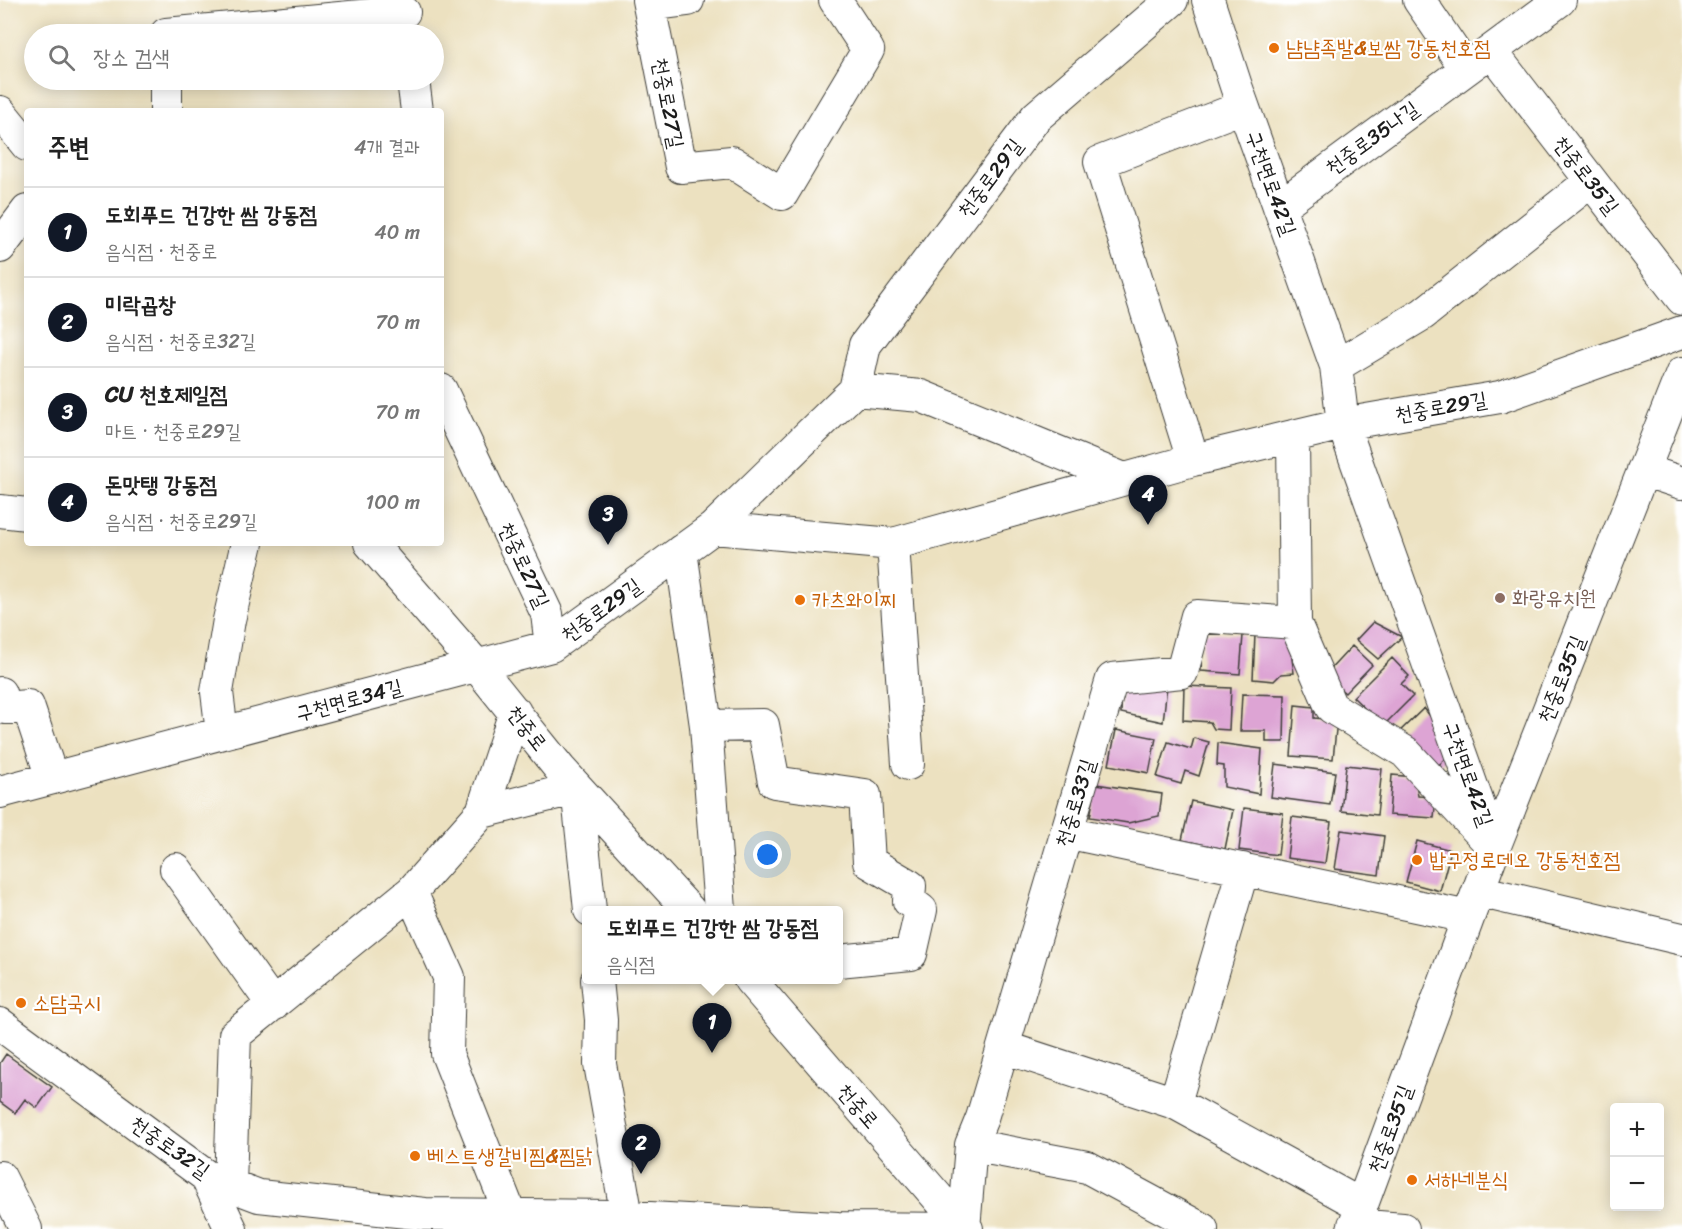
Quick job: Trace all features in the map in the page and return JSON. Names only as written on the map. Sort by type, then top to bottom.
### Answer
[{"type":"street","points":[[649,3],[688,0]]},
{"type":"street","name":"천중로27길","points":[[649,3],[681,167],[732,162],[782,194],[868,50],[835,0]]},
{"type":"street","name":"천중로29길","points":[[477,666],[551,646],[712,528],[855,390],[865,345],[1036,117],[1172,0]]},
{"type":"street","name":"구천면로42길","points":[[1208,0],[1243,107],[1336,366],[1343,424],[1494,848]]},
{"type":"street","points":[[1419,0],[1466,69]]},
{"type":"street","name":"천중로35나길","points":[[1279,207],[1560,0]]},
{"type":"street","points":[[291,24],[404,15]]},
{"type":"street","name":"천중로35길","points":[[1491,51],[1682,299]]},
{"type":"street","points":[[166,90],[166,108]]},
{"type":"street","points":[[414,90],[417,108]]},
{"type":"street","points":[[0,99],[24,114]]},
{"type":"street","points":[[1193,460],[1100,162],[1243,107]]},
{"type":"street","points":[[0,112],[24,141]]},
{"type":"street","points":[[1336,366],[1423,314],[1591,181]]},
{"type":"street","points":[[0,247],[24,215]]},
{"type":"street","name":"천중로29길","points":[[712,528],[893,544],[1193,460],[1343,424],[1500,397],[1682,332]]},
{"type":"street","name":"천중로35길","points":[[1356,1220],[1494,848],[1682,373]]},
{"type":"street","points":[[855,390],[921,396],[1124,479]]},
{"type":"street","name":"천중로27길","points":[[444,396],[548,614],[551,646]]},
{"type":"street","name":"구천면로42길","points":[[1293,436],[1295,623],[1330,707],[1405,752],[1494,848]]},
{"type":"street","points":[[1643,470],[1682,483]]},
{"type":"street","points":[[0,511],[24,514]]},
{"type":"street","points":[[893,544],[908,764]]},
{"type":"street","points":[[222,733],[217,692],[229,620],[246,546]]},
{"type":"street","name":"천중로","points":[[373,546],[477,666],[577,788],[684,906]]},
{"type":"street","points":[[681,551],[706,726],[720,906]]},
{"type":"street","name":"천중로33길","points":[[965,1229],[971,1145],[1003,1047],[1112,679],[1182,672],[1197,616],[1295,623]]},
{"type":"street","name":"구천면로34길","points":[[0,792],[477,666]]},
{"type":"street","points":[[0,693],[4,708],[28,706],[52,778]]},
{"type":"street","points":[[231,1229],[218,1180],[235,1035],[411,892],[482,812],[514,712]]},
{"type":"street","points":[[706,726],[763,725],[774,782],[865,795],[869,862],[910,886],[909,901],[921,910],[911,954],[843,961]]},
{"type":"street","points":[[482,812],[577,788],[590,906]]},
{"type":"street","points":[[1066,832],[1243,869],[1682,939]]},
{"type":"street","points":[[176,869],[273,1005]]},
{"type":"street","points":[[1175,1103],[1243,869]]},
{"type":"street","points":[[411,892],[449,977],[447,1054],[513,1222]]},
{"type":"street","points":[[597,984],[601,1020],[600,1064],[627,1217]]},
{"type":"street","name":"천중로","points":[[757,984],[965,1229]]},
{"type":"street","name":"천중로32길","points":[[0,1024],[218,1180],[259,1196],[513,1222],[627,1217],[750,1226],[965,1229]]},
{"type":"street","points":[[1003,1047],[1175,1103],[1356,1220],[1403,1229]]},
{"type":"street","points":[[971,1145],[1087,1167],[1202,1229]]},
{"type":"street","points":[[0,1177],[26,1229]]},
{"type":"building","points":[[1373,622],[1402,637],[1378,659],[1356,640]]},
{"type":"building","points":[[1204,632],[1243,635],[1240,674],[1201,671]]},
{"type":"building","points":[[1255,634],[1289,638],[1294,673],[1281,674],[1274,681],[1253,679]]},
{"type":"building","points":[[1352,646],[1372,665],[1345,693],[1325,675]]},
{"type":"building","points":[[1392,658],[1409,676],[1401,684],[1413,696],[1383,726],[1353,697]]},
{"type":"building","points":[[1122,686],[1167,686],[1163,722],[1121,713]]},
{"type":"building","points":[[1184,686],[1231,688],[1229,730],[1214,729],[1210,722],[1183,720]]},
{"type":"building","points":[[1242,694],[1285,695],[1284,742],[1266,742],[1266,731],[1240,731]]},
{"type":"building","points":[[1295,705],[1314,707],[1314,718],[1337,720],[1333,759],[1291,756]]},
{"type":"building","points":[[1424,708],[1444,735],[1450,755],[1433,770],[1398,733]]},
{"type":"building","points":[[1116,730],[1156,738],[1149,773],[1109,765]]},
{"type":"building","points":[[1194,738],[1209,742],[1199,776],[1185,771],[1181,784],[1157,777],[1168,742],[1191,749]]},
{"type":"building","points":[[1218,743],[1262,749],[1259,794],[1224,787],[1224,766],[1217,765]]},
{"type":"building","points":[[1275,764],[1335,772],[1330,805],[1271,797]]},
{"type":"building","points":[[1346,765],[1382,769],[1377,815],[1341,811]]},
{"type":"building","points":[[1392,775],[1415,777],[1418,796],[1436,797],[1434,818],[1389,815]]},
{"type":"building","points":[[1096,784],[1162,794],[1159,816],[1128,823],[1090,817]]},
{"type":"building","points":[[1191,801],[1233,810],[1225,849],[1182,840]]},
{"type":"building","points":[[1244,808],[1283,813],[1278,855],[1239,850]]},
{"type":"building","points":[[1292,817],[1331,822],[1325,863],[1287,858]]},
{"type":"building","points":[[1341,830],[1384,836],[1379,875],[1335,869]]},
{"type":"building","points":[[1417,841],[1451,850],[1440,891],[1406,882]]},
{"type":"building","points":[[6,1054],[52,1087],[37,1108],[25,1099],[15,1113],[0,1102],[0,1063]]},
{"type":"place","name":"냠냠족발&보쌈 강동천호점","points":[[1274,48]]},
{"type":"place","name":"돈맛탱 강동점","points":[[1148,525]]},
{"type":"place","name":"CU 천호제일점","points":[[608,545]]},
{"type":"place","name":"화랑유치원","points":[[1500,598]]},
{"type":"place","name":"카츠와이찌","points":[[800,600]]},
{"type":"place","name":"밥구정로데오 강동천호점","points":[[1417,860]]},
{"type":"place","name":"소담국시","points":[[21,1003]]},
{"type":"place","name":"도회푸드 건강한 쌈 강동점","points":[[712,1053]]},
{"type":"place","name":"베스트생갈비찜&찜닭","points":[[415,1156]]},
{"type":"place","name":"미락곱창","points":[[641,1174]]},
{"type":"place","name":"서하네분식","points":[[1412,1180]]}]
